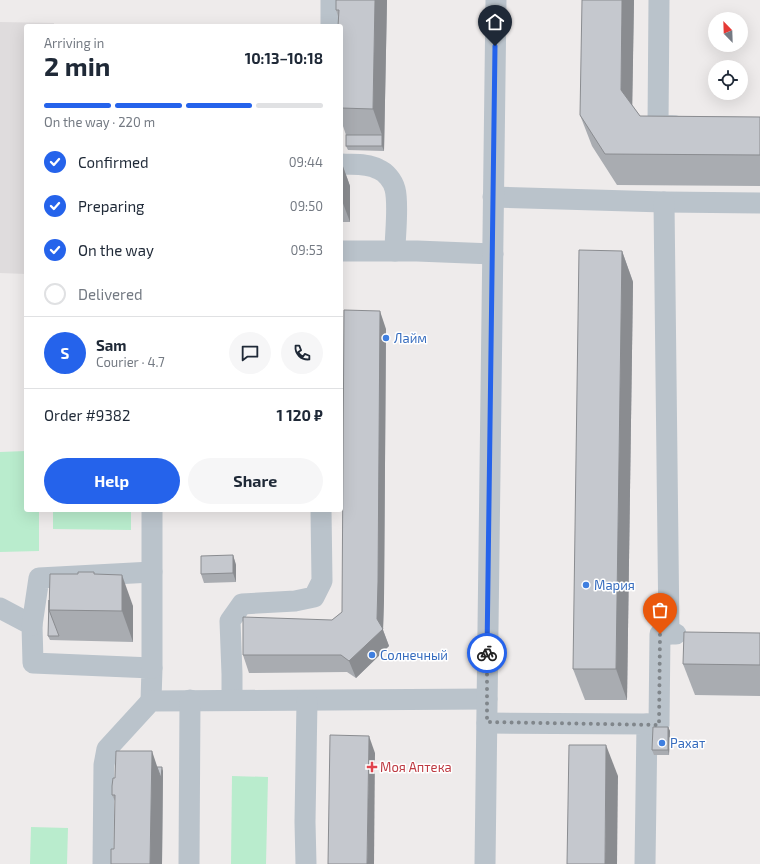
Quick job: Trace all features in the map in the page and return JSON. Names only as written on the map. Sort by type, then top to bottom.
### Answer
[{"type":"street","points":[[330,24],[331,0]]},
{"type":"street","points":[[485,864],[496,0]]},
{"type":"street","points":[[659,0],[658,125],[697,126]]},
{"type":"street","points":[[343,164],[364,165],[378,169],[390,177],[395,188],[396,198],[395,251]]},
{"type":"street","points":[[494,197],[760,203]]},
{"type":"street","points":[[664,202],[669,634]]},
{"type":"street","points":[[343,251],[493,254]]},
{"type":"street","points":[[104,864],[104,765],[107,749],[151,701],[152,512]]},
{"type":"street","points":[[232,700],[230,621],[242,604],[295,602],[314,596],[322,581],[321,512]]},
{"type":"street","points":[[152,572],[39,578],[32,626],[33,663],[152,668]]},
{"type":"street","points":[[0,608],[32,626]]},
{"type":"street","points":[[487,722],[659,725],[660,634],[692,634]]},
{"type":"street","points":[[151,701],[487,699]]},
{"type":"street","points":[[189,864],[190,700]]},
{"type":"street","points":[[306,864],[305,822],[307,701]]},
{"type":"street","points":[[645,864],[647,724]]},
{"type":"shaded area","points":[[0,22],[54,23],[24,24],[24,274],[0,273]]},
{"type":"green space","points":[[24,451],[24,512],[39,512],[39,551],[0,552],[0,452]]},
{"type":"green space","points":[[53,512],[131,512],[131,530],[53,529]]},
{"type":"green space","points":[[232,776],[268,777],[266,864],[231,864]]},
{"type":"green space","points":[[31,827],[68,828],[67,864],[30,864]]},
{"type":"building","points":[[336,0],[375,0],[373,109],[343,108],[343,24],[338,24],[339,10],[336,10]]},
{"type":"building","points":[[582,0],[622,0],[621,90],[640,116],[760,117],[760,155],[605,154],[580,115]]},
{"type":"building","points":[[346,135],[382,135],[382,146],[346,146]]},
{"type":"building","points":[[579,250],[622,251],[616,669],[573,669]]},
{"type":"building","points":[[344,310],[380,311],[377,619],[383,629],[349,661],[341,655],[243,655],[243,617],[332,620],[342,612]]},
{"type":"building","points":[[233,555],[233,573],[201,574],[201,556]]},
{"type":"building","points":[[78,572],[122,575],[122,611],[49,610],[50,574],[78,574]]},
{"type":"building","points":[[49,600],[49,610],[59,636],[48,636]]},
{"type":"building","points":[[684,632],[760,633],[760,665],[683,664]]},
{"type":"building","name":"Рахат","points":[[653,727],[668,727],[668,750],[652,750]]},
{"type":"building","points":[[330,735],[369,736],[367,864],[328,864]]},
{"type":"building","points":[[569,745],[606,745],[605,864],[567,864]]},
{"type":"building","points":[[116,751],[152,751],[150,864],[111,864],[111,849],[114,849],[115,795],[112,795],[112,786],[113,778],[115,778]]},
{"type":"building","points":[[157,767],[162,767],[161,778]]},
{"type":"way so far","points":[[487,653],[487,722],[659,725],[660,634]]},
{"type":"place","name":"Лайм","points":[[386,338]]},
{"type":"place","name":"Мария","points":[[586,585]]},
{"type":"place","name":"Солнечный","points":[[372,655]]},
{"type":"place","name":"Рахат","points":[[662,743]]},
{"type":"place","name":"Моя Аптека","points":[[372,767]]},
{"type":"route","points":[[487,653],[495,46]]}]
